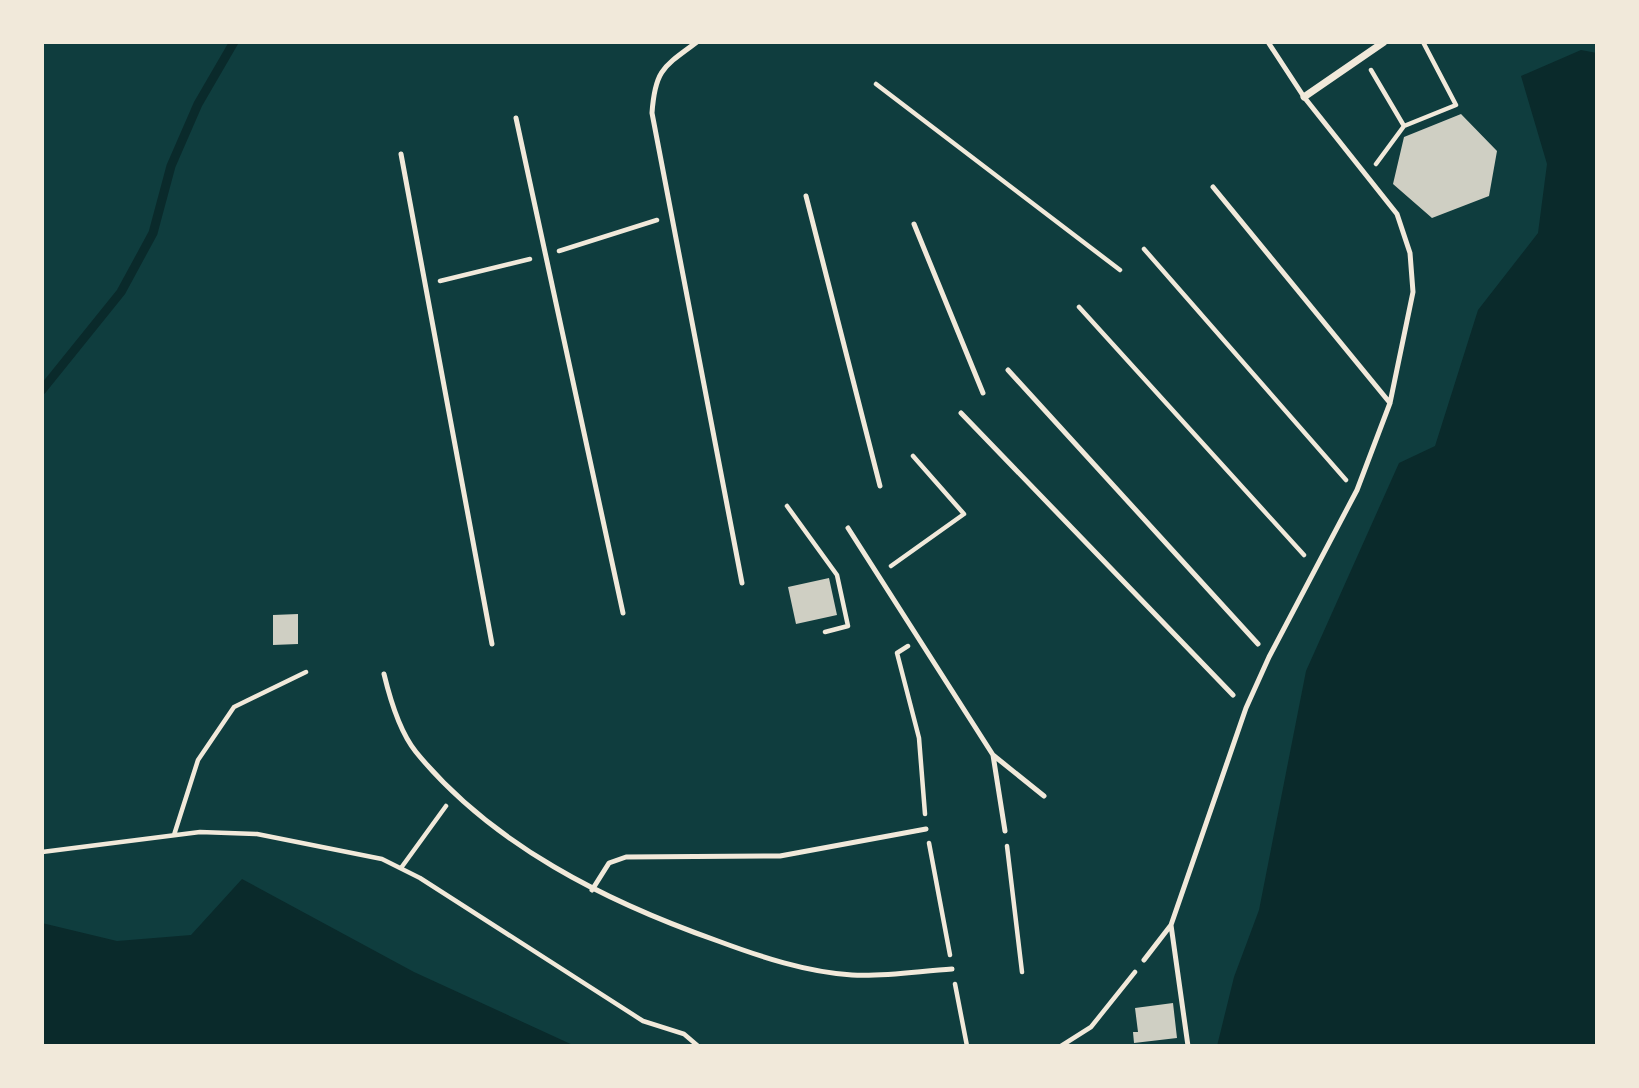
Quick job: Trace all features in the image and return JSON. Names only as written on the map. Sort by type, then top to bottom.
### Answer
[{"type":"street","points":[[1304,97],[1384,42]]},
{"type":"lane","points":[[697,42],[674,59],[654,82],[652,113],[742,583]]},
{"type":"lane","points":[[1144,960],[1171,925],[1246,708],[1269,657],[1357,490],[1391,402],[1413,292],[1410,253],[1396,215],[1304,97],[1268,42]]},
{"type":"lane","points":[[516,118],[623,613]]},
{"type":"lane","points":[[401,154],[492,644]]},
{"type":"lane","points":[[1213,187],[1391,402]]},
{"type":"lane","points":[[806,196],[880,485]]},
{"type":"lane","points":[[914,224],[984,393]]},
{"type":"lane","points":[[1008,370],[1258,644]]},
{"type":"lane","points":[[961,413],[1233,695]]},
{"type":"lane","points":[[848,528],[880,574],[993,755],[1044,796]]},
{"type":"lane","points":[[384,674],[391,704],[415,750],[485,820],[593,890],[670,924],[770,960],[852,975],[952,969]]},
{"type":"lane","points":[[993,755],[1005,831]]},
{"type":"lane","points":[[593,890],[609,863],[626,857],[780,856],[926,829]]},
{"type":"lane","points":[[1171,925],[1188,1046]]},
{"type":"path","points":[[1367,176],[1404,126],[1456,104],[1423,42]]},
{"type":"path","points":[[1364,58],[1404,126]]},
{"type":"path","points":[[876,84],[1120,270]]},
{"type":"path","points":[[1144,249],[1334,469],[1357,490]]},
{"type":"path","points":[[1079,307],[1317,570]]},
{"type":"path","points":[[880,574],[964,514],[913,456]]},
{"type":"path","points":[[788,506],[836,575],[848,626],[825,632]]},
{"type":"path","points":[[174,835],[198,760],[233,707],[306,672]]},
{"type":"path","points":[[401,869],[456,791]]},
{"type":"path","points":[[1005,831],[1022,972]]},
{"type":"path","points":[[42,852],[200,832],[257,834],[382,859],[643,1021],[684,1034],[698,1046]]},
{"type":"path","points":[[1061,1046],[1091,1027],[1144,960]]},
{"type":"water","points":[[1581,50],[1597,53],[1597,1046],[1217,1046],[1234,977],[1259,910],[1306,671],[1399,463],[1435,446],[1478,310],[1538,233],[1547,164],[1521,76]]},
{"type":"water","points":[[242,879],[414,972],[575,1046],[42,1046],[42,923],[117,941],[191,935]]},
{"type":"building","points":[[1461,114],[1497,151],[1489,196],[1432,218],[1393,184],[1404,137]]},
{"type":"building","points":[[829,578],[837,615],[796,624],[788,587]]},
{"type":"building","points":[[298,614],[298,644],[273,645],[273,615]]},
{"type":"building","points":[[1173,1003],[1177,1038],[1134,1043],[1133,1032],[1138,1032],[1135,1008]]},
{"type":"waterway","points":[[42,390],[121,292],[153,233],[171,166],[198,104],[234,42]]}]
